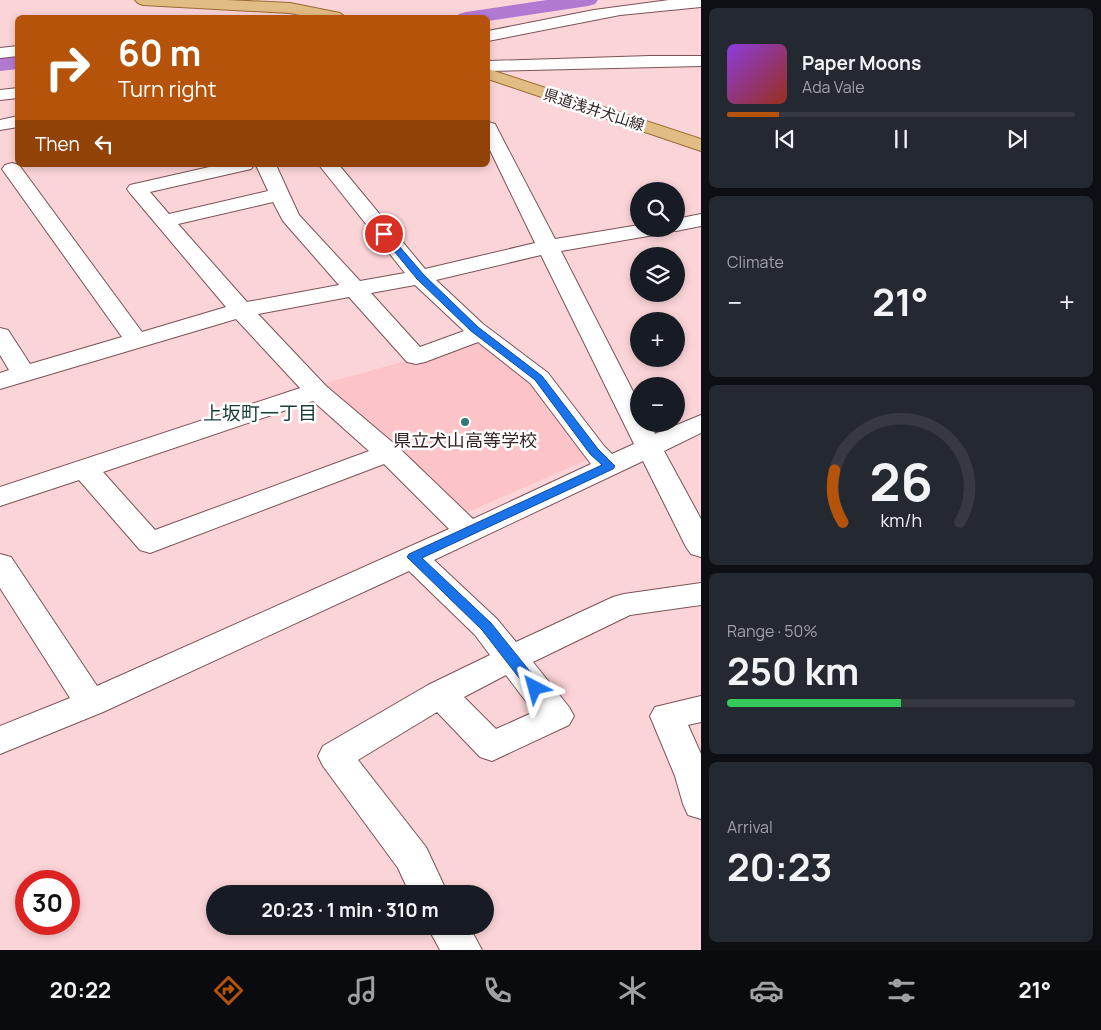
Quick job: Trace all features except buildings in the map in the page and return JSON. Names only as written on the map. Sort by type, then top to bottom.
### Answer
[{"type":"main road","points":[[143,0],[290,8],[325,15]]},
{"type":"main road","name":"県道浅井犬山線","points":[[490,75],[701,145]]},
{"type":"street","points":[[490,36],[599,12],[657,4],[701,2]]},
{"type":"street","points":[[654,58],[652,51],[701,48]]},
{"type":"street","points":[[0,53],[15,51]]},
{"type":"street","points":[[490,66],[701,54]]},
{"type":"street","points":[[538,56],[654,58],[701,61]]},
{"type":"street","points":[[0,81],[15,80]]},
{"type":"street","points":[[0,95],[15,93]]},
{"type":"street","points":[[0,125],[15,122]]},
{"type":"street","points":[[490,132],[701,547]]},
{"type":"street","points":[[24,167],[6,171],[136,340]]},
{"type":"street","points":[[235,167],[137,189],[241,310],[317,391],[388,453],[469,532]]},
{"type":"street","points":[[267,167],[290,217],[416,357],[481,333]]},
{"type":"street","points":[[331,167],[420,277],[481,333],[539,378],[594,452],[609,466]]},
{"type":"street","points":[[164,221],[279,194]]},
{"type":"street","points":[[685,223],[701,220]]},
{"type":"street","points":[[0,381],[241,310],[355,290],[420,277],[547,247],[630,233]]},
{"type":"street","points":[[0,335],[24,374]]},
{"type":"street","points":[[0,497],[317,391]]},
{"type":"street","points":[[0,740],[91,703],[414,557],[701,423]]},
{"type":"street","points":[[85,469],[150,543],[388,453]]},
{"type":"street","points":[[414,557],[486,627],[557,716],[492,747],[440,694]]},
{"type":"street","points":[[0,564],[91,703]]},
{"type":"street","points":[[426,885],[413,858],[336,756],[440,694],[624,605],[701,594]]},
{"type":"street","points":[[701,709],[667,716],[693,776],[701,804]]},
{"type":"street","points":[[453,935],[462,950]]},
{"type":"shaded area","name":"県立犬山高等学校","points":[[481,340],[540,384],[587,460],[468,512],[323,384]]},
{"type":"waterway","points":[[486,15],[588,0]]},
{"type":"waterway","points":[[0,64],[15,62]]},
{"type":"place","name":"県立犬山高等学校","points":[[465,422]]},
{"type":"district","name":"上坂町一丁目","points":[[260,413]]},
{"type":"route","points":[[384,234],[420,277],[475,329],[539,378],[594,452],[609,466],[414,557],[422,567],[486,627],[535,688]]}]
